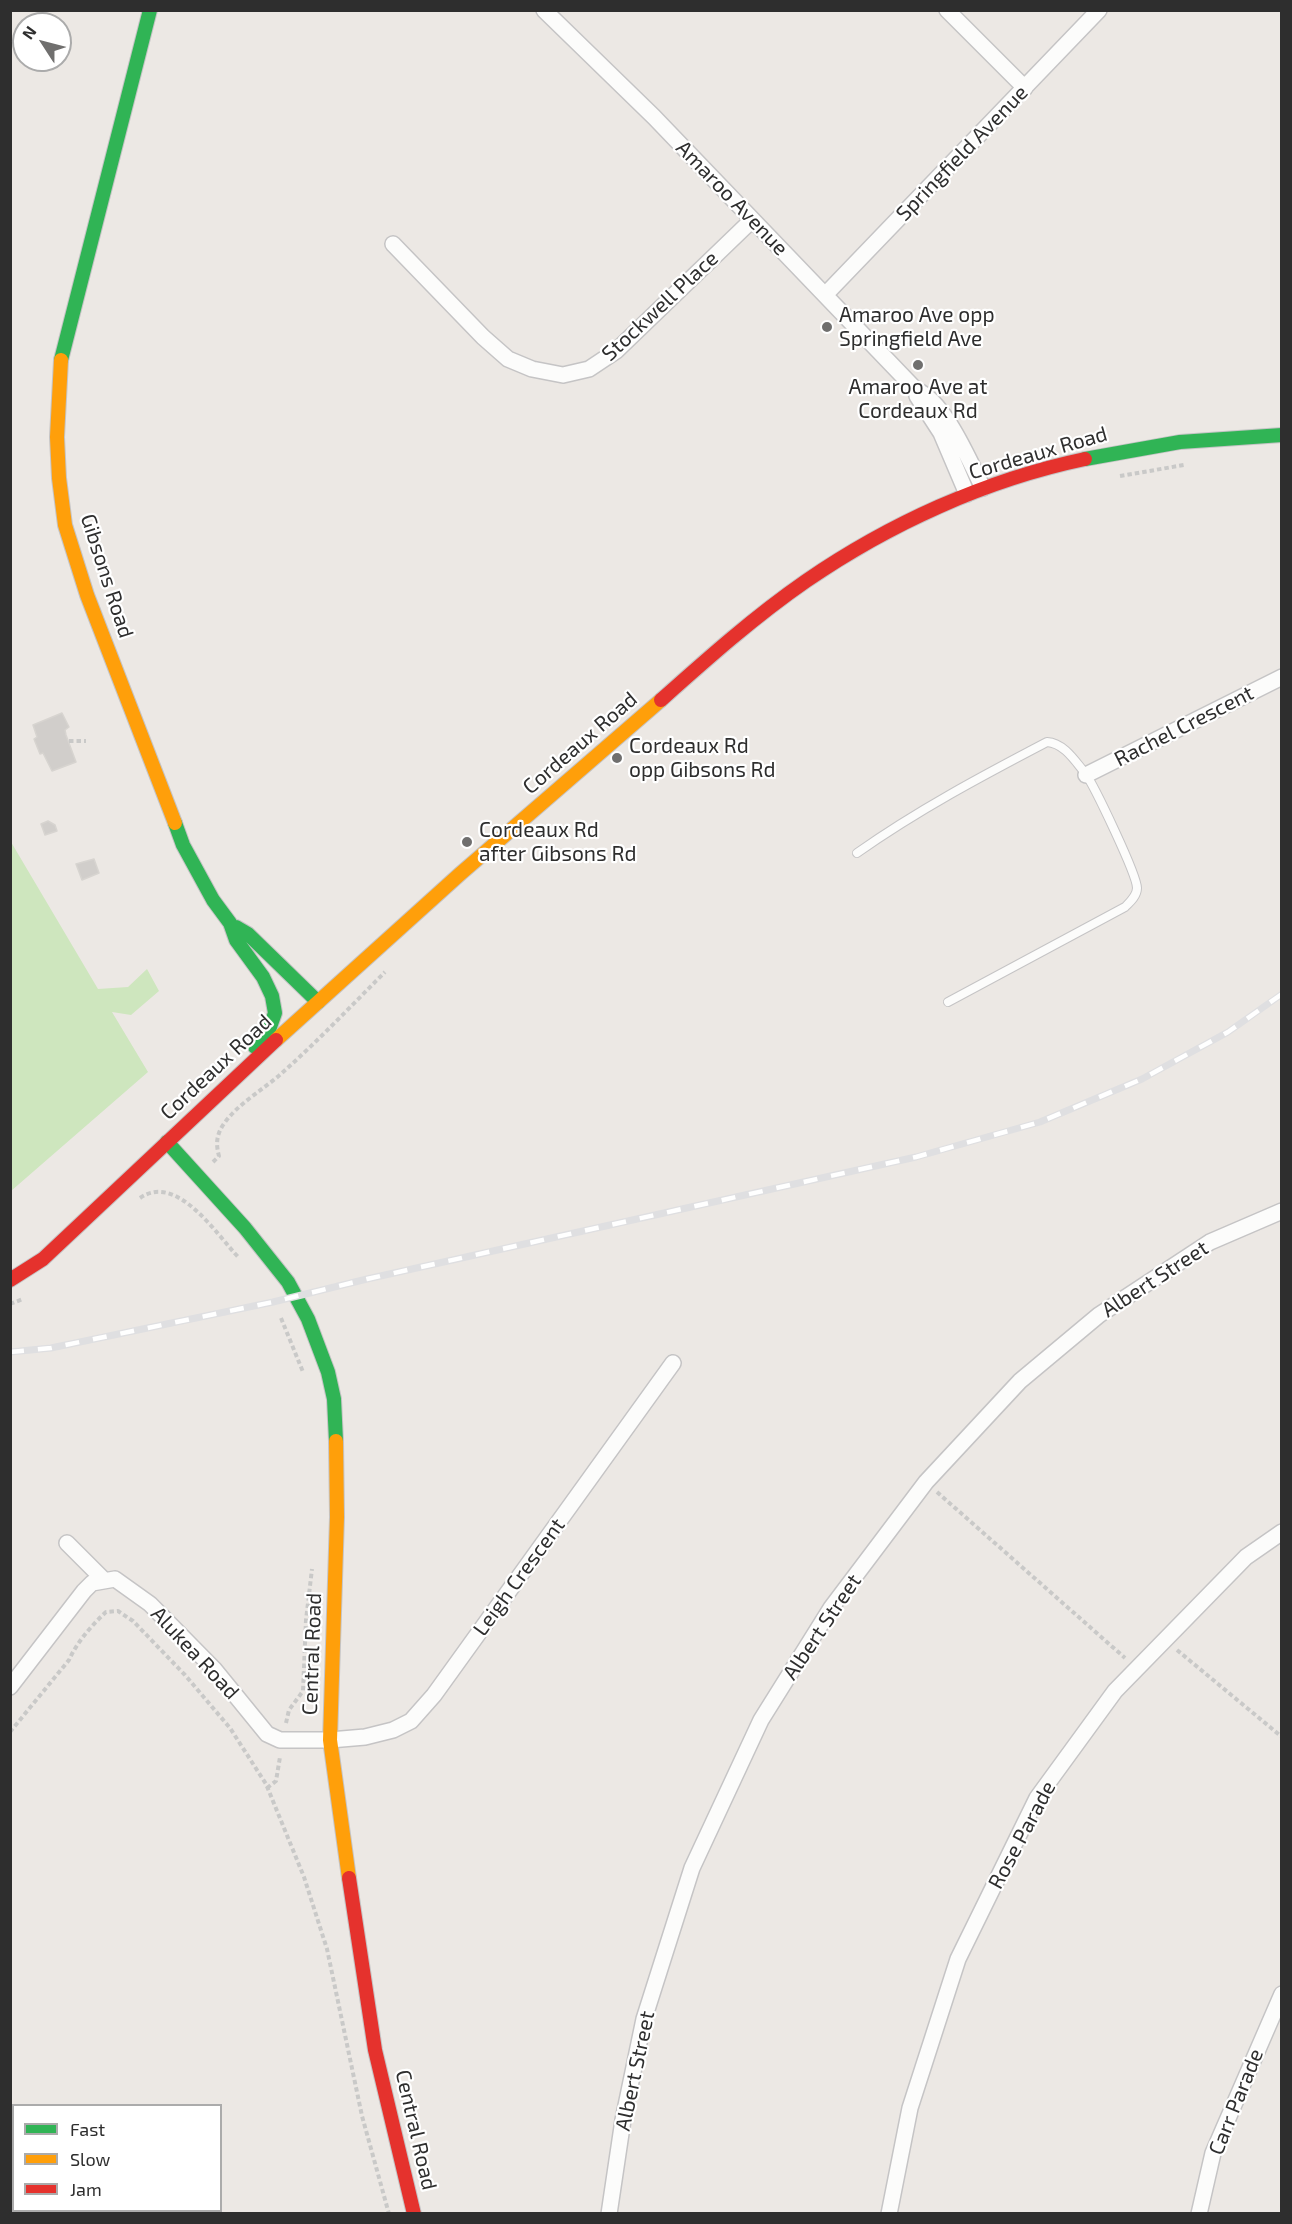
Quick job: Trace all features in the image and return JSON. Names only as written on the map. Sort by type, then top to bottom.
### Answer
[{"type":"main road","name":"Gibsons Road","points":[[150,10],[60,364],[57,437],[59,478],[65,525],[87,595],[183,845],[213,900],[230,923],[236,940],[263,976],[272,996],[275,1012],[270,1027],[222,1080],[212,1099]]},
{"type":"main road","name":"Cordeaux Road","points":[[10,1280],[42,1259],[212,1099],[460,873],[578,774],[723,645],[808,581],[885,533],[983,488],[1079,460],[1145,447],[1206,439],[1281,435]]},
{"type":"main road","name":"Gibsons Road","points":[[230,923],[248,934],[318,1002]]},
{"type":"main road","name":"Central Road","points":[[167,1142],[259,1244],[288,1282],[308,1319],[328,1372],[334,1399],[337,1452],[330,1740],[375,2049],[414,2214]]},
{"type":"street","name":"Amaroo Avenue","points":[[544,10],[612,75],[916,390],[924,393],[953,428],[983,488]]},
{"type":"street","points":[[947,10],[1025,88]]},
{"type":"street","name":"Springfield Avenue","points":[[825,295],[1099,10]]},
{"type":"street","name":"Stockwell Place","points":[[393,244],[483,337],[508,359],[532,369],[563,375],[589,369],[616,351],[752,220]]},
{"type":"street","name":"Amaroo Avenue","points":[[916,390],[918,400],[945,442],[967,494]]},
{"type":"street","name":"Rachel Crescent","points":[[1086,775],[1281,677]]},
{"type":"street","name":"Albert Street","points":[[609,2214],[623,2120],[644,2019],[692,1868],[761,1720],[831,1608],[926,1482],[1020,1382],[1099,1315],[1210,1242],[1281,1211]]},
{"type":"street","name":"Leigh Crescent","points":[[330,1740],[365,1737],[393,1730],[411,1720],[434,1695],[673,1364]]},
{"type":"street","name":"Rose Parade","points":[[889,2214],[910,2108],[958,1959],[1037,1798],[1115,1691],[1246,1557],[1281,1532]]},
{"type":"street","name":"Alukea Road","points":[[67,1543],[104,1580],[115,1579],[150,1605],[214,1669],[267,1734],[282,1740]]},
{"type":"street","points":[[10,1688],[84,1591],[92,1583],[104,1580]]},
{"type":"street","points":[[282,1740],[330,1740]]},
{"type":"street","name":"Carr Parade","points":[[1199,2214],[1213,2153],[1281,1994]]},
{"type":"lane","points":[[857,853],[895,826],[957,789],[1047,742],[1055,742],[1062,747],[1086,775],[1132,871],[1137,888],[1135,897],[1125,907],[948,1002]]},
{"type":"path","points":[[1115,476],[1193,464]]},
{"type":"path","points":[[69,741],[86,741]]},
{"type":"path","points":[[219,1156],[216,1145],[217,1135],[223,1124],[281,1073],[391,966]]},
{"type":"path","points":[[177,1196],[202,1217],[242,1260]]},
{"type":"path","points":[[277,1308],[308,1382]]},
{"type":"path","points":[[926,1482],[1137,1668]]},
{"type":"path","points":[[267,1788],[276,1781],[289,1710],[303,1691],[306,1620],[314,1559]]},
{"type":"path","points":[[10,1732],[63,1667],[97,1620],[106,1612],[118,1611],[133,1622],[185,1675],[230,1728],[267,1788],[304,1877],[327,1949],[362,2116],[389,2214]]},
{"type":"path","points":[[1165,1640],[1281,1737]]},
{"type":"green space","points":[[11,842],[98,989],[128,987],[147,969],[159,991],[131,1015],[112,1012],[148,1072],[11,1191]]},
{"type":"building","points":[[62,713],[69,727],[65,730],[66,735],[76,762],[52,771],[43,753],[40,754],[34,739],[37,737],[33,725]]},
{"type":"building","points":[[48,821],[55,825],[57,831],[45,835],[41,824]]},
{"type":"building","points":[[94,859],[99,873],[82,880],[76,864]]},
{"type":"railway","points":[[10,1352],[51,1348],[273,1302],[916,1157],[1040,1122],[1142,1079],[1228,1032],[1282,994]]},
{"type":"traffic: fast","points":[[61,360],[150,10]]},
{"type":"traffic: fast","points":[[1085,459],[1180,442],[1282,435]]},
{"type":"traffic: fast","points":[[175,823],[183,845],[213,900],[230,923],[236,940],[263,977],[272,996],[275,1013],[270,1027],[255,1047]]},
{"type":"traffic: fast","points":[[236,927],[248,934],[318,1002]]},
{"type":"traffic: fast","points":[[167,1142],[245,1228],[288,1282],[308,1319],[328,1372],[334,1399],[336,1441]]},
{"type":"traffic: slow","points":[[61,360],[57,437],[65,525],[87,595],[175,823]]},
{"type":"traffic: slow","points":[[276,1040],[460,874],[661,700]]},
{"type":"traffic: slow","points":[[336,1441],[337,1517],[330,1740],[349,1878]]},
{"type":"traffic: jam","points":[[661,700],[768,609],[806,581],[871,541],[939,506],[975,492],[1011,479],[1085,459]]},
{"type":"traffic: jam","points":[[10,1280],[43,1259],[276,1040]]},
{"type":"traffic: jam","points":[[349,1878],[375,2050],[414,2214]]},
{"type":"place","name":"Amaroo Ave opp Springfield Ave","points":[[827,327]]},
{"type":"place","name":"Amaroo Ave at Cordeaux Rd","points":[[918,365]]},
{"type":"place","name":"Cordeaux Rd opp Gibsons Rd","points":[[617,758]]},
{"type":"place","name":"Cordeaux Rd after Gibsons Rd","points":[[467,842]]}]
